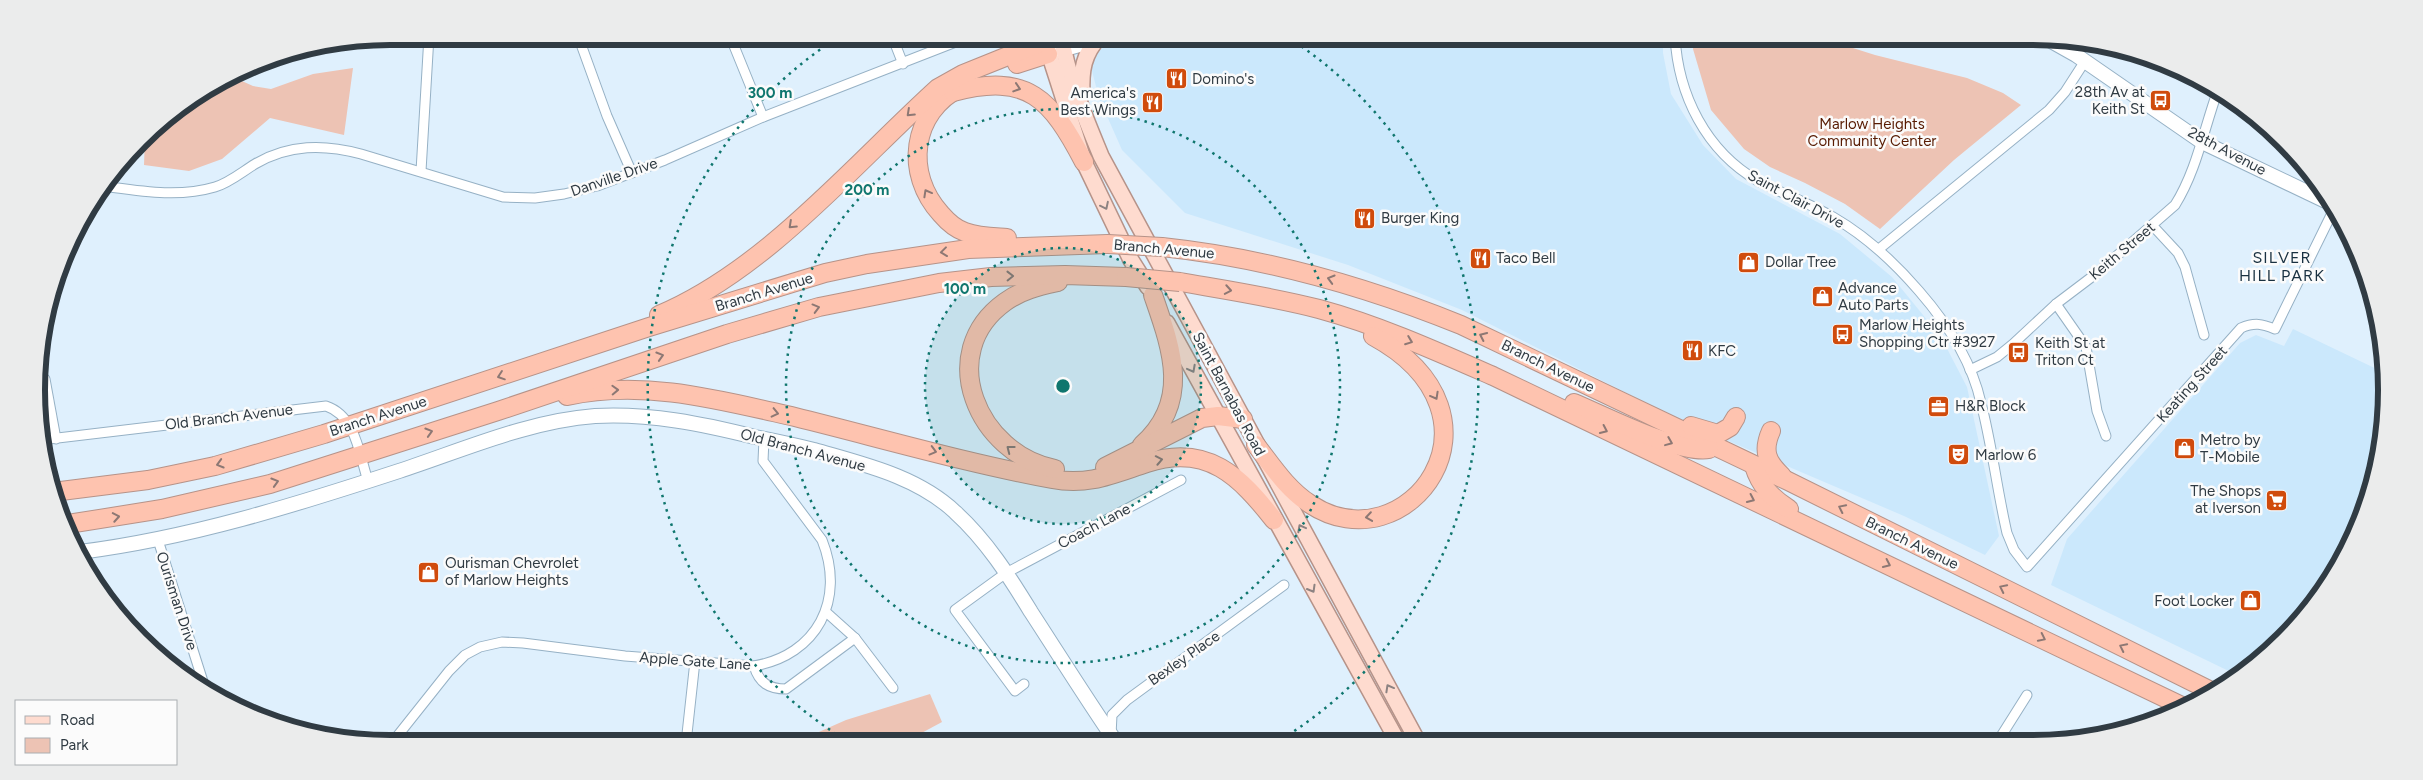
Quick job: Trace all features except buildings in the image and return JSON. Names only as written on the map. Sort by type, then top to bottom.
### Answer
[{"type":"highway","points":[[995,61],[1011,45]]},
{"type":"highway","points":[[547,360],[668,311],[711,288],[742,268],[789,228],[938,88],[963,74],[1044,45]]},
{"type":"highway","points":[[1047,45],[952,92],[932,110],[923,126],[918,147],[917,170],[924,190],[934,207],[947,220],[964,232],[981,236],[1080,244]]},
{"type":"highway","points":[[952,92],[974,86],[1006,85],[1036,95],[1056,115],[1084,162]]},
{"type":"highway","name":"Branch Avenue","points":[[60,491],[148,480],[192,471],[350,425],[547,360],[825,273],[867,264],[968,249],[1080,244],[1162,247],[1216,252],[1331,279],[1384,296],[1461,325],[1788,481],[2206,689]]},
{"type":"highway","points":[[1098,276],[1040,286],[1022,292],[1005,302],[989,316],[976,339],[971,359],[969,384],[975,405],[986,424],[1001,442],[1020,456],[1040,466],[1061,470],[1085,471],[1106,467],[1122,460],[1202,418],[1218,416],[1243,419]]},
{"type":"highway","name":"Branch Avenue","points":[[72,523],[154,510],[270,484],[498,412],[630,365],[819,307],[939,283],[991,277],[1126,277],[1180,282],[1318,309],[1358,321],[1493,376],[2177,704]]},
{"type":"highway","points":[[1122,460],[1152,436],[1164,417],[1172,394],[1173,356],[1153,295]]},
{"type":"highway","points":[[1256,445],[1291,490],[1312,505],[1342,517],[1364,518],[1396,510],[1422,490],[1440,460],[1444,447],[1445,432],[1440,404],[1425,378],[1405,358],[1372,336],[1297,312],[1279,301]]},
{"type":"highway","points":[[1493,376],[1561,398],[1679,446],[1702,451],[1716,448]]},
{"type":"highway","points":[[498,412],[578,394],[627,390],[666,390],[732,402],[1054,479],[1073,481],[1100,479],[1165,459],[1195,459],[1212,462],[1244,483],[1274,520]]},
{"type":"highway","points":[[1606,394],[1718,434],[1730,427],[1736,416]]},
{"type":"highway","points":[[1771,431],[1765,448],[1766,456],[1771,466],[1788,481]]},
{"type":"highway","points":[[1754,466],[1763,487],[1775,499],[1843,543]]},
{"type":"highway","points":[[2178,675],[2211,686]]},
{"type":"highway","points":[[2133,683],[2171,706]]},
{"type":"main road","name":"Saint Barnabas Road","points":[[1054,45],[1101,156],[1414,735]]},
{"type":"main road","name":"Saint Barnabas Road","points":[[1054,45],[1084,162],[1131,260],[1153,295],[1393,735]]},
{"type":"main road","points":[[1083,114],[1081,72],[1084,59],[1094,45]]},
{"type":"street","points":[[421,171],[428,45]]},
{"type":"street","points":[[581,45],[632,173]]},
{"type":"street","points":[[734,45],[763,117]]},
{"type":"street","points":[[896,45],[904,64]]},
{"type":"street","name":"Danville Drive","points":[[111,187],[183,194],[217,187],[270,156],[297,148],[317,146],[339,148],[503,197],[535,198],[573,192],[632,173],[763,117],[949,45]]},
{"type":"street","name":"Saint Clair Drive","points":[[1676,45],[1679,70],[1694,112],[1712,141],[1727,157],[1757,180],[1833,217],[1879,249],[1930,304],[1970,370],[1981,402],[2006,533],[2014,550],[2027,567]]},
{"type":"street","name":"28th Avenue","points":[[2060,46],[2202,142],[2321,200]]},
{"type":"street","points":[[1879,249],[2049,110],[2065,92],[2082,49]]},
{"type":"street","name":"Keith Street","points":[[1970,370],[1997,356],[2013,344],[2056,304],[2097,273],[2175,205],[2182,193],[2202,142],[2216,97]]},
{"type":"street","name":"Keating Street","points":[[2027,567],[2241,328],[2252,323],[2275,330],[2330,215]]},
{"type":"street","points":[[2152,225],[2178,253],[2185,267],[2204,334]]},
{"type":"street","points":[[2056,304],[2086,347],[2098,411],[2106,436]]},
{"type":"street","points":[[45,380],[56,439]]},
{"type":"street","name":"Old Branch Avenue","points":[[49,440],[326,406],[343,414],[350,425],[368,481]]},
{"type":"street","name":"Old Branch Avenue","points":[[85,551],[158,540],[234,523],[368,481],[523,429],[594,416],[644,416],[698,423],[764,439],[790,443],[892,474],[923,489],[952,508],[975,530],[1006,572],[1107,735]]},
{"type":"street","name":"Apple Gate Lane","points":[[398,735],[449,671],[465,655],[480,647],[502,642],[625,656],[754,666],[770,663],[796,650],[818,627],[826,612],[831,591],[827,553],[822,540],[806,516],[763,461],[764,439]]},
{"type":"street","name":"Coach Lane","points":[[1024,684],[1015,691],[955,610],[1006,572],[1182,480]]},
{"type":"street","name":"Ourisman Drive","points":[[158,540],[202,680]]},
{"type":"street","name":"Bexley Place","points":[[1110,735],[1112,715],[1121,705],[1284,586]]},
{"type":"street","points":[[826,612],[855,638],[892,688]]},
{"type":"street","points":[[754,666],[759,679],[767,686],[786,688],[855,638]]},
{"type":"street","points":[[687,735],[695,661]]},
{"type":"street","points":[[2002,735],[2028,695]]},
{"type":"shaded area","points":[[1108,45],[1663,45],[1671,94],[1703,145],[1736,179],[1840,234],[1892,277],[1941,337],[1967,387],[1999,536],[1985,555],[1904,516],[1684,422],[1462,310],[1348,265],[1185,213],[1122,150],[1099,98],[1091,67],[1096,52]]},
{"type":"shaded area","points":[[2293,329],[2377,369],[2378,390],[2375,435],[2371,457],[2360,501],[2352,522],[2320,582],[2277,634],[2231,672],[2051,585],[2067,539],[2240,343],[2256,335],[2284,346]]},
{"type":"green space","name":"Marlow Heights Community Center","points":[[1694,45],[1843,45],[1875,55],[1967,78],[2003,93],[2021,105],[1954,160],[1880,229],[1845,204],[1770,167],[1744,149],[1711,110],[1693,49]]},
{"type":"green space","points":[[353,68],[344,135],[270,118],[222,159],[189,171],[144,165],[146,146],[180,116],[217,91],[239,80],[253,86],[271,89],[313,74]]},
{"type":"green space","points":[[930,694],[942,722],[918,735],[812,735],[846,720]]},
{"type":"place","name":"Domino's","points":[[1176,79]]},
{"type":"place","name":"28th Av at Keith St","points":[[2161,101]]},
{"type":"place","name":"America's Best Wings","points":[[1152,102]]},
{"type":"place","name":"Burger King","points":[[1365,218]]},
{"type":"place","name":"Taco Bell","points":[[1480,258]]},
{"type":"place","name":"Dollar Tree","points":[[1749,262]]},
{"type":"place","name":"Advance Auto Parts","points":[[1822,297]]},
{"type":"place","name":"Marlow Heights Shopping Ctr #3927","points":[[1843,334]]},
{"type":"place","name":"KFC","points":[[1692,351]]},
{"type":"place","name":"Keith St at Triton Ct","points":[[2019,352]]},
{"type":"place","name":"H&R Block","points":[[1939,406]]},
{"type":"place","name":"Metro by T-Mobile","points":[[2184,449]]},
{"type":"place","name":"Marlow 6","points":[[1959,455]]},
{"type":"place","name":"The Shops at Iverson","points":[[2277,500]]},
{"type":"place","name":"Ourisman Chevrolet of Marlow Heights","points":[[429,572]]},
{"type":"place","name":"Foot Locker","points":[[2250,601]]},
{"type":"district","name":"SILVER HILL PARK","points":[[2282,266]]}]
